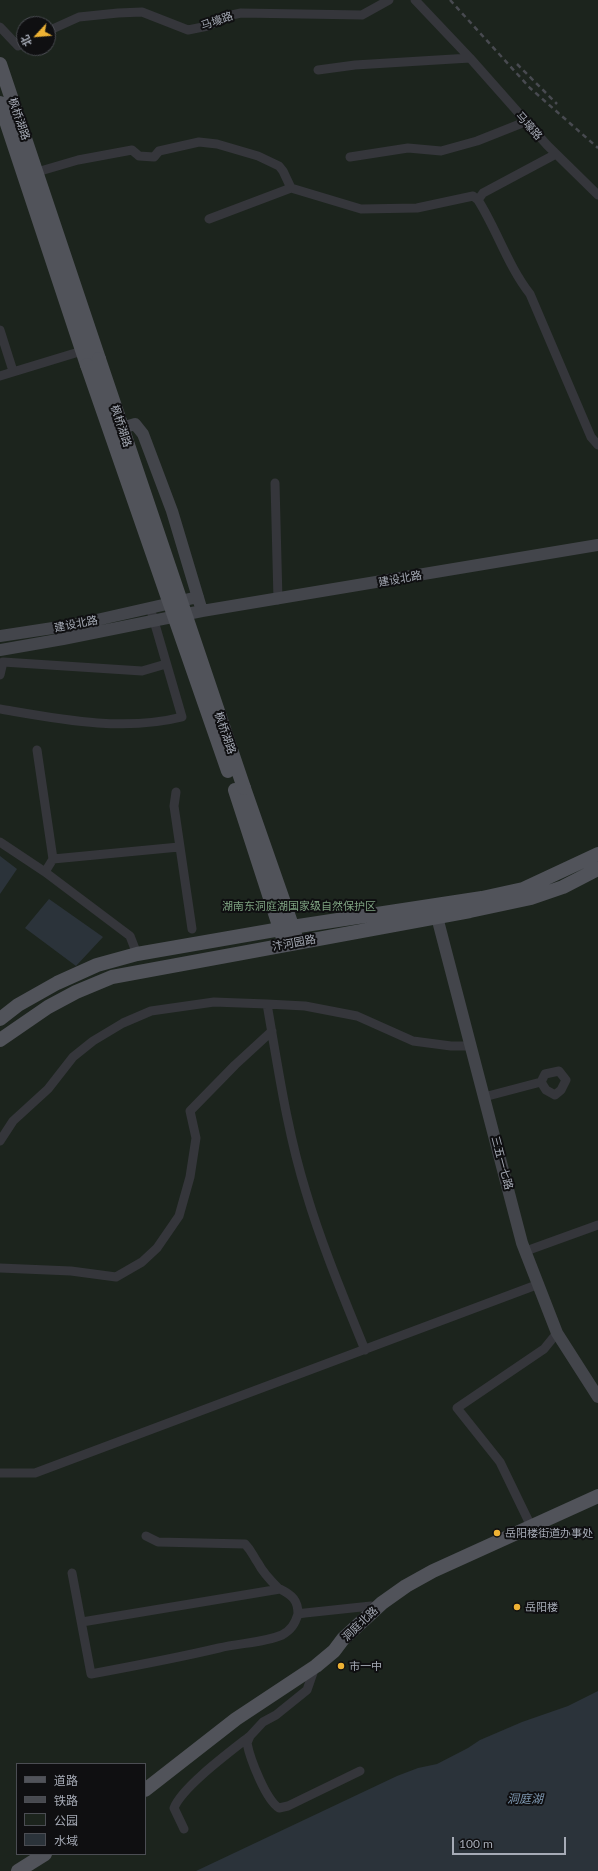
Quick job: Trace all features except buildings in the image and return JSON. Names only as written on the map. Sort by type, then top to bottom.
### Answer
[{"type":"main road","name":"枫桥湖路","points":[[0,64],[37,172],[93,362],[239,789]]},
{"type":"main road","name":"枫桥湖路","points":[[0,102],[82,351],[93,362],[122,428],[239,789]]},
{"type":"main road","points":[[122,428],[135,424],[143,434],[172,511],[202,611]]},
{"type":"main road","name":"建设北路","points":[[0,650],[28,646],[202,611],[278,600],[598,545]]},
{"type":"main road","name":"建设北路","points":[[0,636],[79,624],[198,597]]},
{"type":"main road","points":[[239,789],[292,943]]},
{"type":"main road","name":"汴河园路","points":[[0,1040],[48,1007],[76,992],[112,976],[292,943],[388,919],[523,889],[598,854]]},
{"type":"main road","name":"汴河园路","points":[[0,1019],[18,1005],[57,983],[97,965],[138,954],[286,928],[388,919],[437,917],[531,898],[563,886],[598,869]]},
{"type":"main road","name":"三五一七路","points":[[437,917],[526,1252],[557,1333],[598,1397]]},
{"type":"main road","name":"洞庭北路","points":[[146,1783],[224,1722],[328,1646],[371,1606],[431,1567],[598,1491]]},
{"type":"main road","name":"洞庭北路","points":[[146,1789],[236,1719],[316,1666],[334,1651],[343,1639],[382,1602],[418,1578],[598,1496]]},
{"type":"main road","points":[[18,1871],[43,1855]]},
{"type":"main road","points":[[27,1871],[51,1855]]},
{"type":"street","name":"马壕路","points":[[56,27],[79,17],[142,12],[188,30],[208,26],[226,16],[241,14],[362,15],[389,0]]},
{"type":"street","name":"马壕路","points":[[414,0],[470,58],[525,122],[598,195]]},
{"type":"street","points":[[0,27],[16,44]]},
{"type":"street","points":[[318,70],[355,65],[470,58]]},
{"type":"street","points":[[350,157],[408,148],[440,151],[477,141],[525,122]]},
{"type":"street","points":[[37,172],[78,160],[132,150],[139,156],[154,157],[159,151],[199,142],[217,144],[258,156],[279,166],[284,171],[290,188]]},
{"type":"street","points":[[478,200],[484,193],[556,154]]},
{"type":"street","points":[[209,219],[290,188],[361,208],[417,208],[473,196],[478,200],[490,219],[519,280],[530,294],[591,437],[598,445]]},
{"type":"street","points":[[0,330],[13,371]]},
{"type":"street","points":[[0,376],[82,351]]},
{"type":"street","points":[[275,483],[278,600]]},
{"type":"street","points":[[0,709],[106,724],[170,720],[182,717],[150,607]]},
{"type":"street","points":[[0,676],[3,662],[142,671],[166,664]]},
{"type":"street","points":[[37,750],[53,859],[45,872]]},
{"type":"street","points":[[176,792],[174,806],[192,929]]},
{"type":"street","points":[[0,842],[45,872],[130,936],[138,954]]},
{"type":"street","points":[[53,859],[179,847]]},
{"type":"street","points":[[0,1141],[13,1121],[48,1089],[73,1057],[93,1041],[123,1023],[151,1011],[214,1002],[305,1006],[357,1016],[413,1041],[451,1046],[471,1046]]},
{"type":"street","points":[[267,1004],[289,1127],[306,1192],[334,1274],[365,1350]]},
{"type":"street","points":[[0,1268],[71,1271],[116,1277],[142,1262],[157,1248],[179,1216],[190,1177],[196,1138],[190,1111],[235,1065],[272,1031]]},
{"type":"street","points":[[484,1097],[541,1082]]},
{"type":"street","points":[[526,1252],[598,1225]]},
{"type":"street","points":[[0,1473],[34,1474],[538,1284]]},
{"type":"street","points":[[529,1522],[500,1462],[457,1408],[544,1349],[557,1333]]},
{"type":"street","points":[[72,1573],[91,1674],[200,1654],[219,1648],[271,1638],[290,1630],[296,1622],[298,1607],[293,1596],[279,1589],[267,1576],[258,1564],[253,1552],[245,1544],[158,1542],[146,1536]]},
{"type":"street","points":[[82,1622],[279,1589]]},
{"type":"street","points":[[298,1614],[335,1608],[371,1606]]},
{"type":"street","points":[[184,1829],[174,1808],[177,1802],[191,1785],[250,1736],[263,1722],[276,1715],[306,1690],[316,1666]]},
{"type":"street","points":[[250,1736],[247,1743],[254,1768],[272,1804],[279,1808],[288,1806],[360,1770]]},
{"type":"green space","name":"湖南东洞庭湖国家级自然保护区","points":[[0,0],[598,0],[598,1871],[0,1871]]},
{"type":"water","points":[[0,856],[17,869],[0,894]]},
{"type":"water","points":[[49,899],[103,937],[76,966],[25,928]]},
{"type":"water","name":"洞庭湖","points":[[598,1691],[598,1871],[196,1871],[397,1776],[418,1768],[437,1764],[480,1740],[522,1722],[568,1706]]},
{"type":"railway","points":[[450,0],[530,88],[598,148]]},
{"type":"railway","points":[[517,64],[557,104]]},
{"type":"place","name":"岳阳楼街道办事处","points":[[497,1533]]},
{"type":"place","name":"岳阳楼","points":[[517,1607]]},
{"type":"place","name":"市一中","points":[[341,1666]]}]
